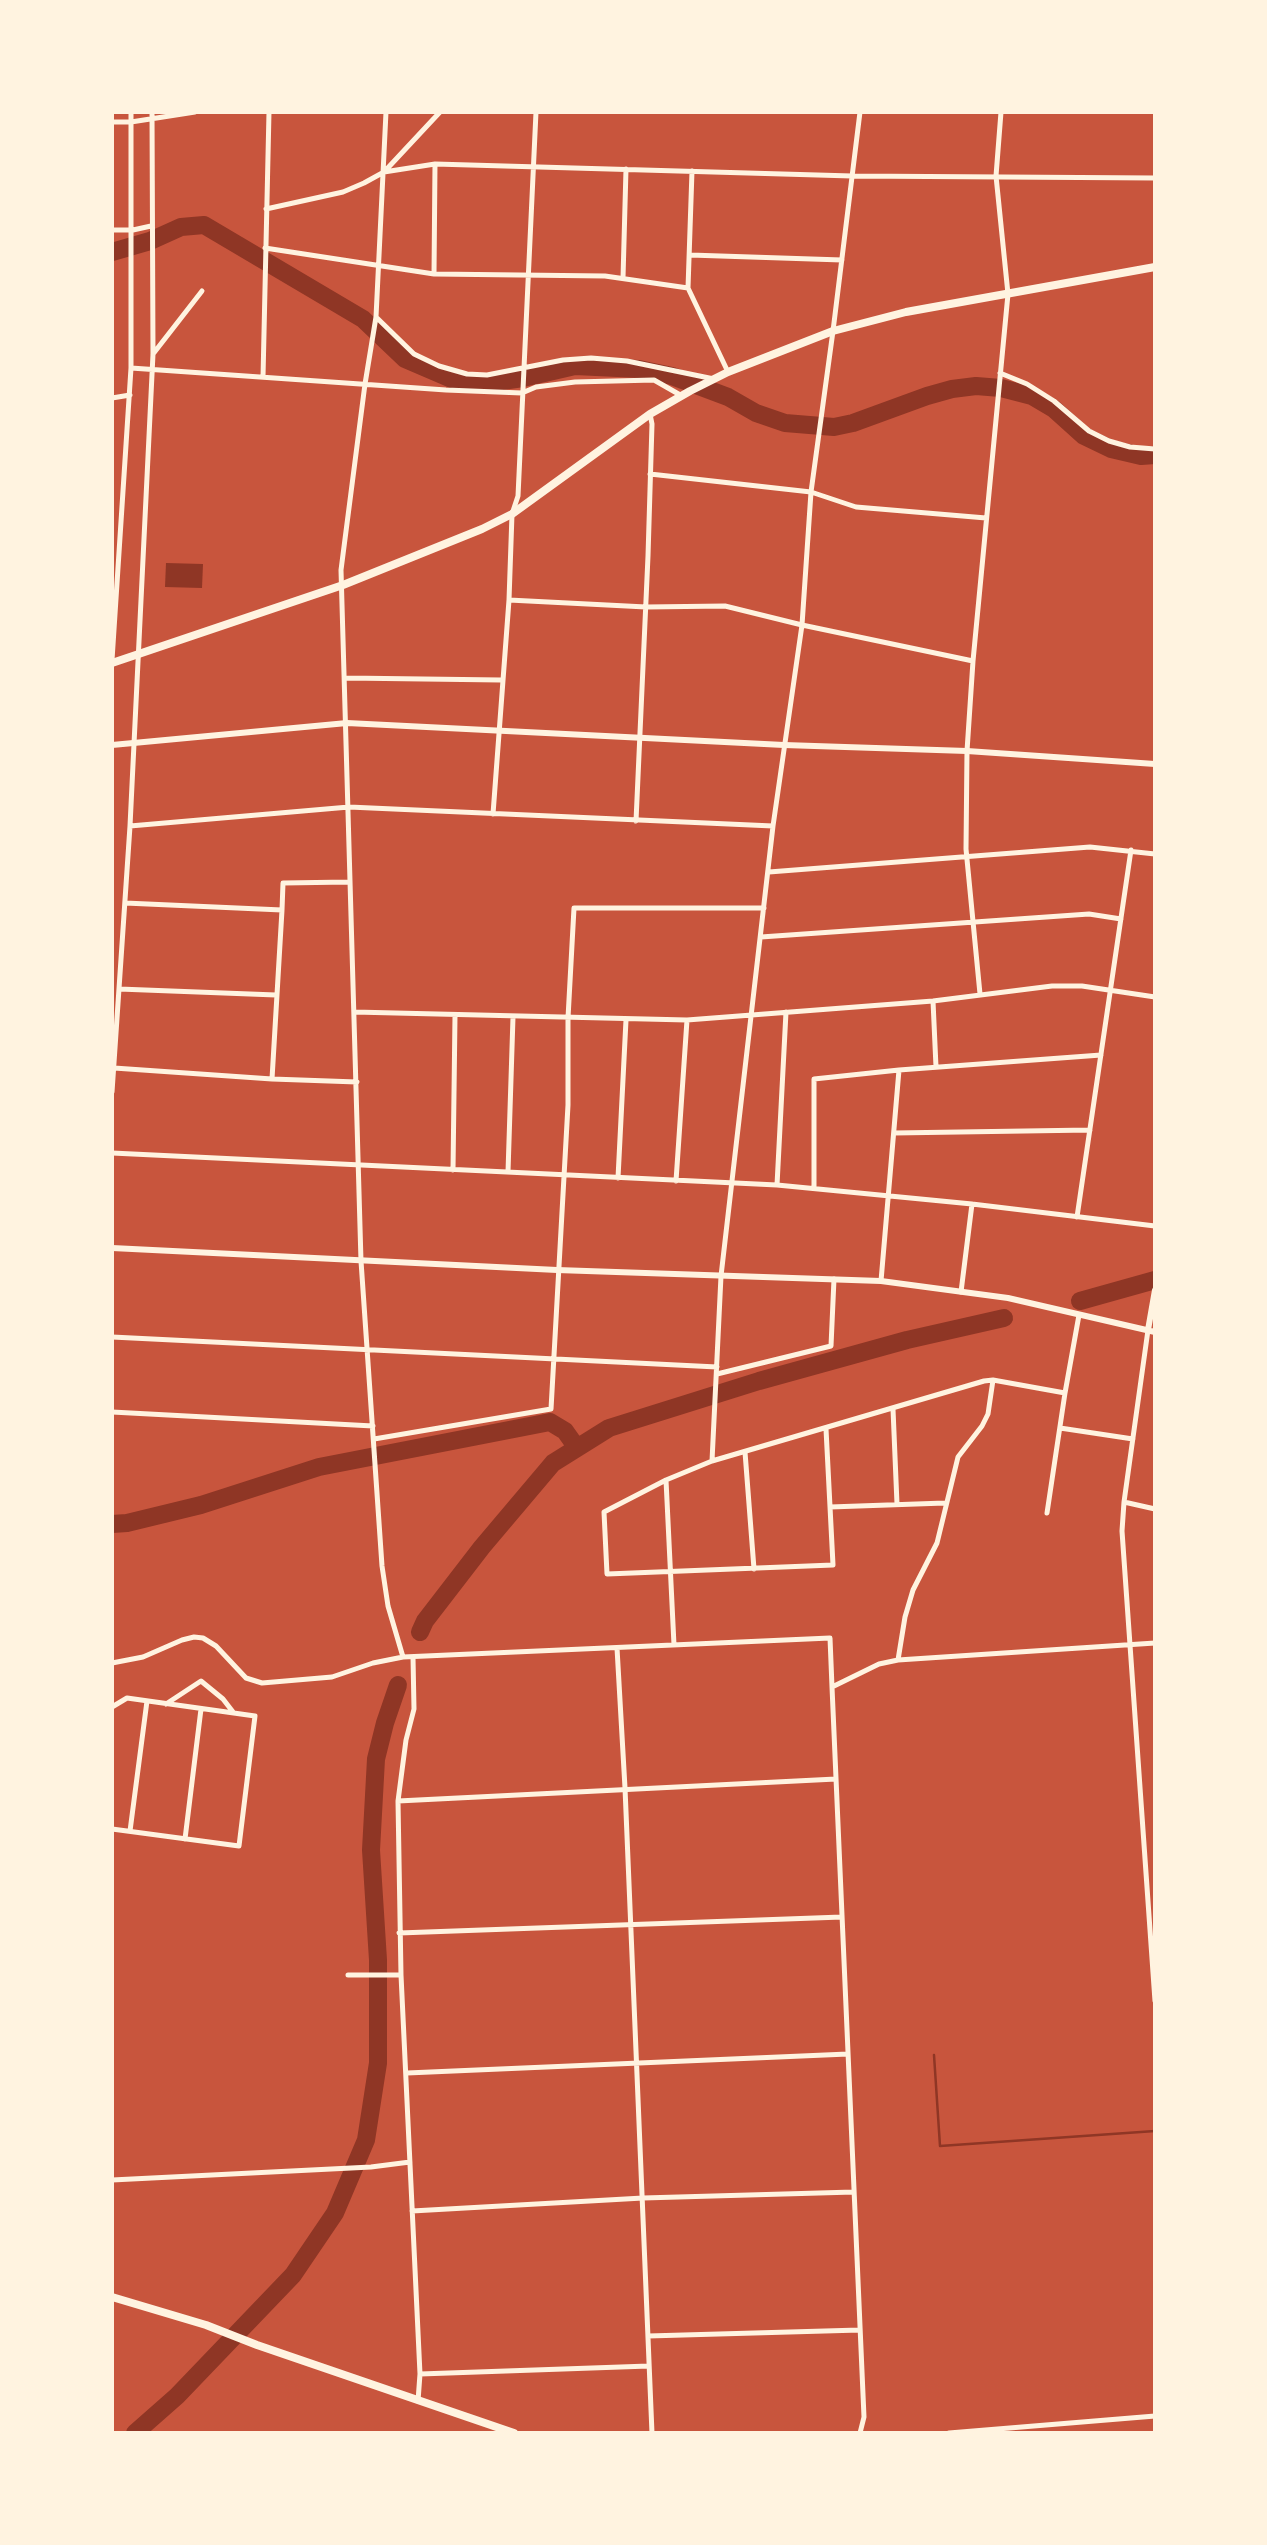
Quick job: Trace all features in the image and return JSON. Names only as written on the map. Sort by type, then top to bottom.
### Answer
[{"type":"main road","points":[[112,662],[343,585],[425,553],[512,514],[650,415],[686,394],[729,372],[833,331],[906,312],[1155,267]]},
{"type":"main road","points":[[112,2297],[206,2325],[514,2433]]},
{"type":"main road","points":[[112,2304],[121,2300]]},
{"type":"street","points":[[112,662],[131,369],[131,112]]},
{"type":"street","points":[[112,122],[131,122],[152,115],[195,112]]},
{"type":"street","points":[[264,377],[269,112]]},
{"type":"street","points":[[386,112],[376,318],[341,570],[346,678],[349,882],[358,1082],[361,1261],[385,1590],[403,1657]]},
{"type":"street","points":[[384,172],[440,112]]},
{"type":"street","points":[[493,814],[497,731],[509,600],[512,514],[518,496],[536,112]]},
{"type":"street","points":[[712,1461],[721,1276],[773,826],[802,625],[811,492],[860,112]]},
{"type":"street","points":[[980,994],[967,856],[967,751],[1008,294],[996,176],[1001,112]]},
{"type":"street","points":[[112,1092],[135,742],[153,354],[152,115]]},
{"type":"street","points":[[266,209],[343,192],[384,172],[435,164],[852,176],[1155,178]]},
{"type":"street","points":[[434,274],[435,164]]},
{"type":"street","points":[[623,278],[626,169]]},
{"type":"street","points":[[692,171],[688,288],[729,372]]},
{"type":"street","points":[[112,230],[133,231],[151,226]]},
{"type":"street","points":[[265,248],[434,274],[623,278],[688,288]]},
{"type":"street","points":[[690,256],[842,260]]},
{"type":"street","points":[[153,354],[202,291]]},
{"type":"street","points":[[376,318],[414,354],[439,366],[467,374],[487,375],[563,360],[591,358],[628,361],[715,379]]},
{"type":"street","points":[[131,369],[522,393],[536,387],[575,382],[654,380],[686,394]]},
{"type":"street","points":[[1000,373],[1027,384],[1054,401],[1089,431],[1109,441],[1130,447],[1155,449]]},
{"type":"street","points":[[112,398],[130,395]]},
{"type":"street","points":[[636,821],[646,607],[652,424],[650,415]]},
{"type":"street","points":[[650,474],[811,492],[856,507],[986,518]]},
{"type":"street","points":[[112,506],[122,506]]},
{"type":"street","points":[[509,600],[646,607],[725,606],[973,661]]},
{"type":"street","points":[[346,678],[501,680]]},
{"type":"street","points":[[112,744],[347,723],[784,745],[967,751],[1155,764]]},
{"type":"street","points":[[130,826],[349,807],[773,826]]},
{"type":"street","points":[[769,872],[1090,847],[1155,854]]},
{"type":"street","points":[[1077,1217],[1131,850]]},
{"type":"street","points":[[272,1079],[283,883],[349,882]]},
{"type":"street","points":[[125,904],[282,910]]},
{"type":"street","points":[[374,1439],[551,1409],[568,1105],[568,1018],[574,908],[764,908]]},
{"type":"street","points":[[761,937],[1088,914],[1121,919]]},
{"type":"street","points":[[354,1012],[687,1020],[933,1000],[1052,986],[1082,986],[1155,997]]},
{"type":"street","points":[[119,989],[276,995]]},
{"type":"street","points":[[933,1000],[936,1068]]},
{"type":"street","points":[[777,1185],[786,1012]]},
{"type":"street","points":[[453,1170],[455,1016]]},
{"type":"street","points":[[508,1172],[513,1017]]},
{"type":"street","points":[[618,1178],[626,1020]]},
{"type":"street","points":[[676,1181],[687,1020]]},
{"type":"street","points":[[814,1188],[814,1079],[1101,1055]]},
{"type":"street","points":[[114,1068],[358,1082]]},
{"type":"street","points":[[881,1281],[900,1070]]},
{"type":"street","points":[[894,1133],[1090,1130]]},
{"type":"street","points":[[112,1153],[777,1185],[888,1198],[972,1204],[1155,1226]]},
{"type":"street","points":[[961,1292],[972,1204]]},
{"type":"street","points":[[112,1248],[557,1270],[881,1281],[1008,1298],[1152,1331]]},
{"type":"street","points":[[717,1374],[831,1346],[834,1279]]},
{"type":"street","points":[[1155,1290],[1152,1331],[1133,1439],[1122,1531],[1155,2001]]},
{"type":"street","points":[[1047,1513],[1079,1315]]},
{"type":"street","points":[[112,1337],[717,1367]]},
{"type":"street","points":[[826,1429],[833,1565],[607,1574],[604,1512],[666,1480],[712,1461],[993,1380],[1065,1393]]},
{"type":"street","points":[[898,1660],[912,1590],[937,1543],[958,1457],[988,1414],[993,1380]]},
{"type":"street","points":[[893,1409],[897,1504]]},
{"type":"street","points":[[112,1412],[373,1426]]},
{"type":"street","points":[[1060,1428],[1133,1439]]},
{"type":"street","points":[[746,1452],[754,1569]]},
{"type":"street","points":[[666,1480],[674,1645]]},
{"type":"street","points":[[1124,1502],[1155,1509]]},
{"type":"street","points":[[830,1507],[946,1503]]},
{"type":"street","points":[[112,1663],[144,1657],[194,1637],[203,1638],[216,1646],[246,1678],[262,1683],[332,1677],[373,1663],[403,1657],[830,1639],[864,2417],[860,2433]]},
{"type":"street","points":[[832,1687],[879,1664],[898,1660],[1155,1643]]},
{"type":"street","points":[[617,1648],[652,2433]]},
{"type":"street","points":[[413,1657],[414,1709],[404,1752],[398,1801],[401,1975],[420,2374],[418,2401]]},
{"type":"street","points":[[166,1704],[201,1681],[223,1699],[233,1712]]},
{"type":"street","points":[[112,1707],[127,1698],[255,1716],[239,1846],[112,1829]]},
{"type":"street","points":[[130,1831],[147,1701]]},
{"type":"street","points":[[185,1839],[201,1709]]},
{"type":"street","points":[[398,1801],[836,1779]]},
{"type":"street","points":[[400,1933],[842,1917]]},
{"type":"street","points":[[348,1975],[401,1975]]},
{"type":"street","points":[[407,2073],[848,2053]]},
{"type":"street","points":[[112,2180],[371,2167],[411,2162]]},
{"type":"street","points":[[412,2211],[643,2198],[854,2192]]},
{"type":"street","points":[[648,2336],[860,2330]]},
{"type":"street","points":[[420,2374],[649,2366]]},
{"type":"street","points":[[949,2433],[1155,2416]]},
{"type":"shaded area","points":[[166,563],[203,564],[202,588],[165,587]]},
{"type":"waterway","points":[[112,252],[150,241],[181,227],[204,225],[363,319],[405,359],[454,380],[488,383],[575,366],[639,369],[672,376],[728,397],[756,413],[785,423],[834,427],[952,389],[976,386],[1001,388],[1032,396],[1054,409],[1084,436],[1111,449],[1141,456],[1155,455]]},
{"type":"waterway","points":[[1080,1301],[1155,1280]]},
{"type":"waterway","points":[[420,1632],[425,1621],[482,1547],[553,1463],[609,1428],[759,1381],[907,1340],[1004,1318]]},
{"type":"waterway","points":[[112,1524],[127,1523],[201,1505],[319,1467],[550,1422],[565,1431],[577,1448]]},
{"type":"waterway","points":[[135,2433],[177,2396],[293,2275],[335,2213],[366,2140],[378,2063],[378,1960],[371,1850],[376,1759],[398,1685]]},
{"type":"waterway","points":[[934,2055],[940,2146],[1155,2131]]}]
